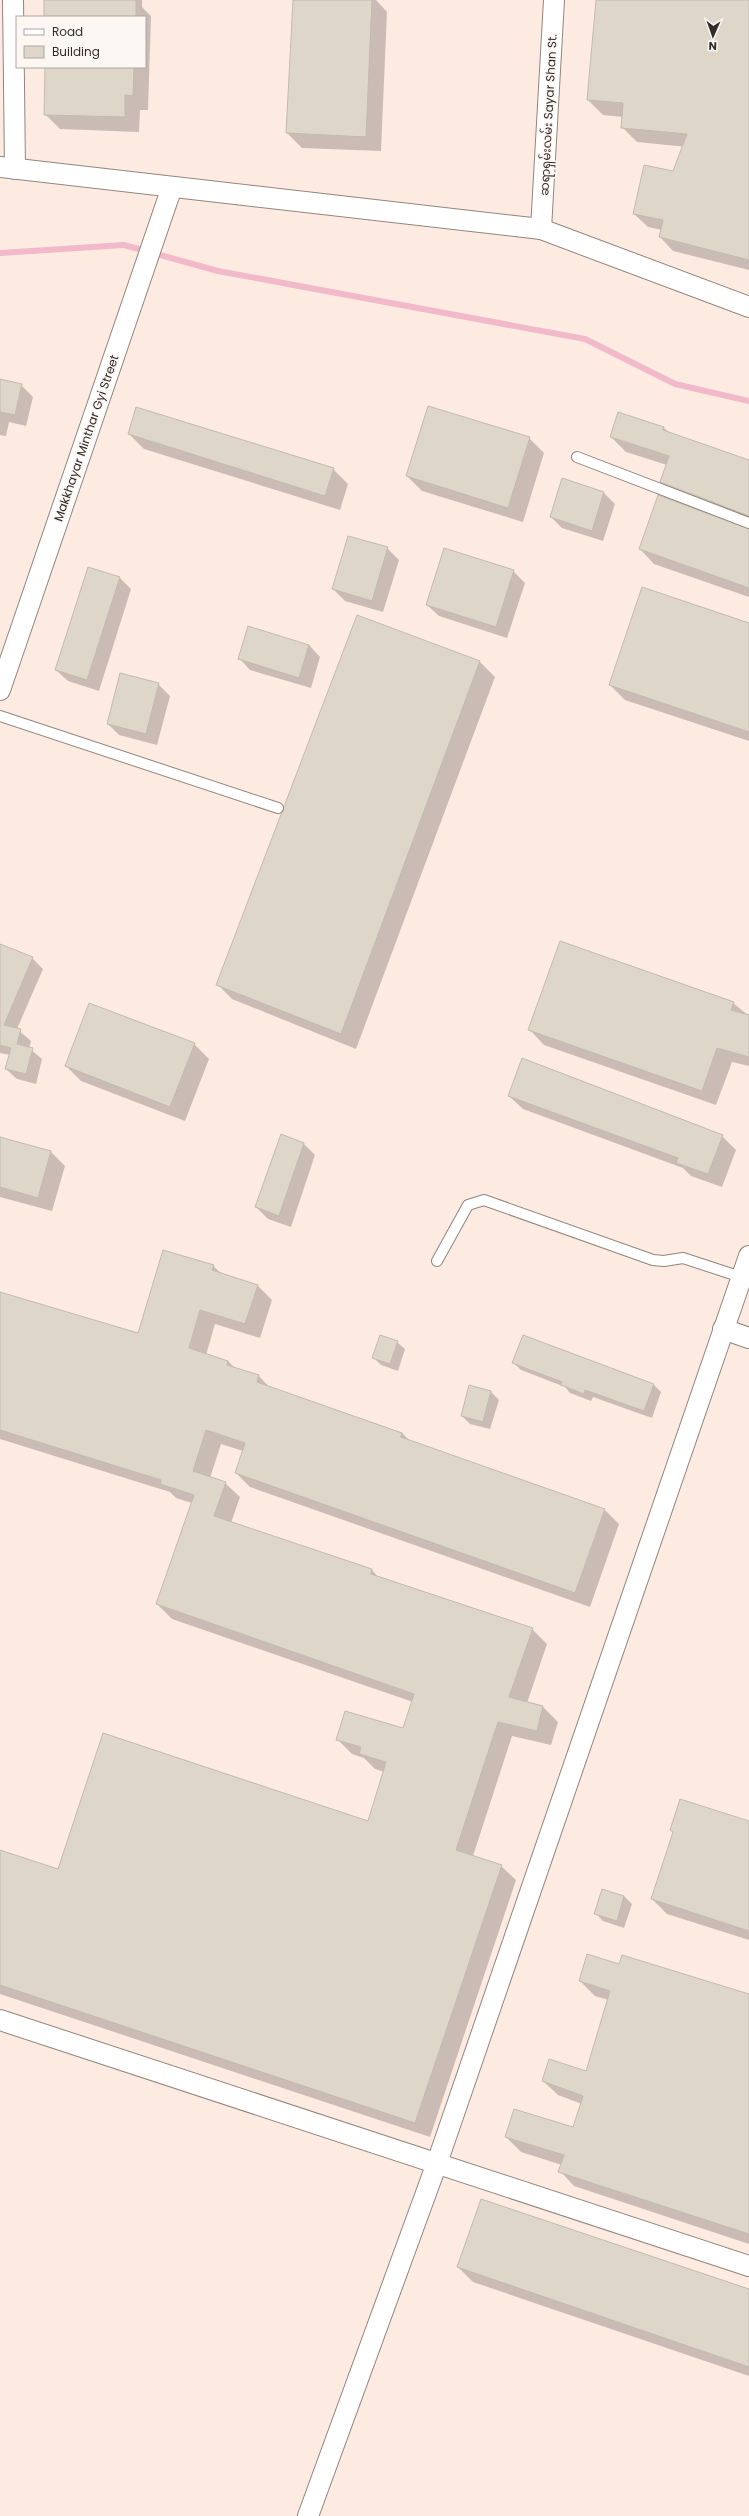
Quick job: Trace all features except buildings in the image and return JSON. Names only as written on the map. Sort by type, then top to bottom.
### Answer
[{"type":"street","points":[[13,0],[8,168],[541,229],[749,307]]},
{"type":"street","name":"ဆရာရှမ်းလမ်း Sayar Shan St.","points":[[541,229],[554,0]]},
{"type":"street","name":"Makkhayar Minthar Gyi Street","points":[[0,690],[172,187]]},
{"type":"street","points":[[308,2516],[437,2163],[749,1256]]},
{"type":"street","points":[[723,1329],[749,1338]]},
{"type":"street","points":[[0,2020],[749,2266]]},
{"type":"lane","points":[[577,458],[749,523]]},
{"type":"lane","points":[[0,716],[278,808]]},
{"type":"lane","points":[[437,1260],[468,1205],[484,1200],[653,1260],[664,1261],[683,1258],[742,1277]]},
{"type":"shaded area","points":[[0,0],[749,0],[749,2516],[0,2516]]},
{"type":"waterway","points":[[0,253],[124,245],[218,271],[585,339],[675,384],[749,401]]}]
